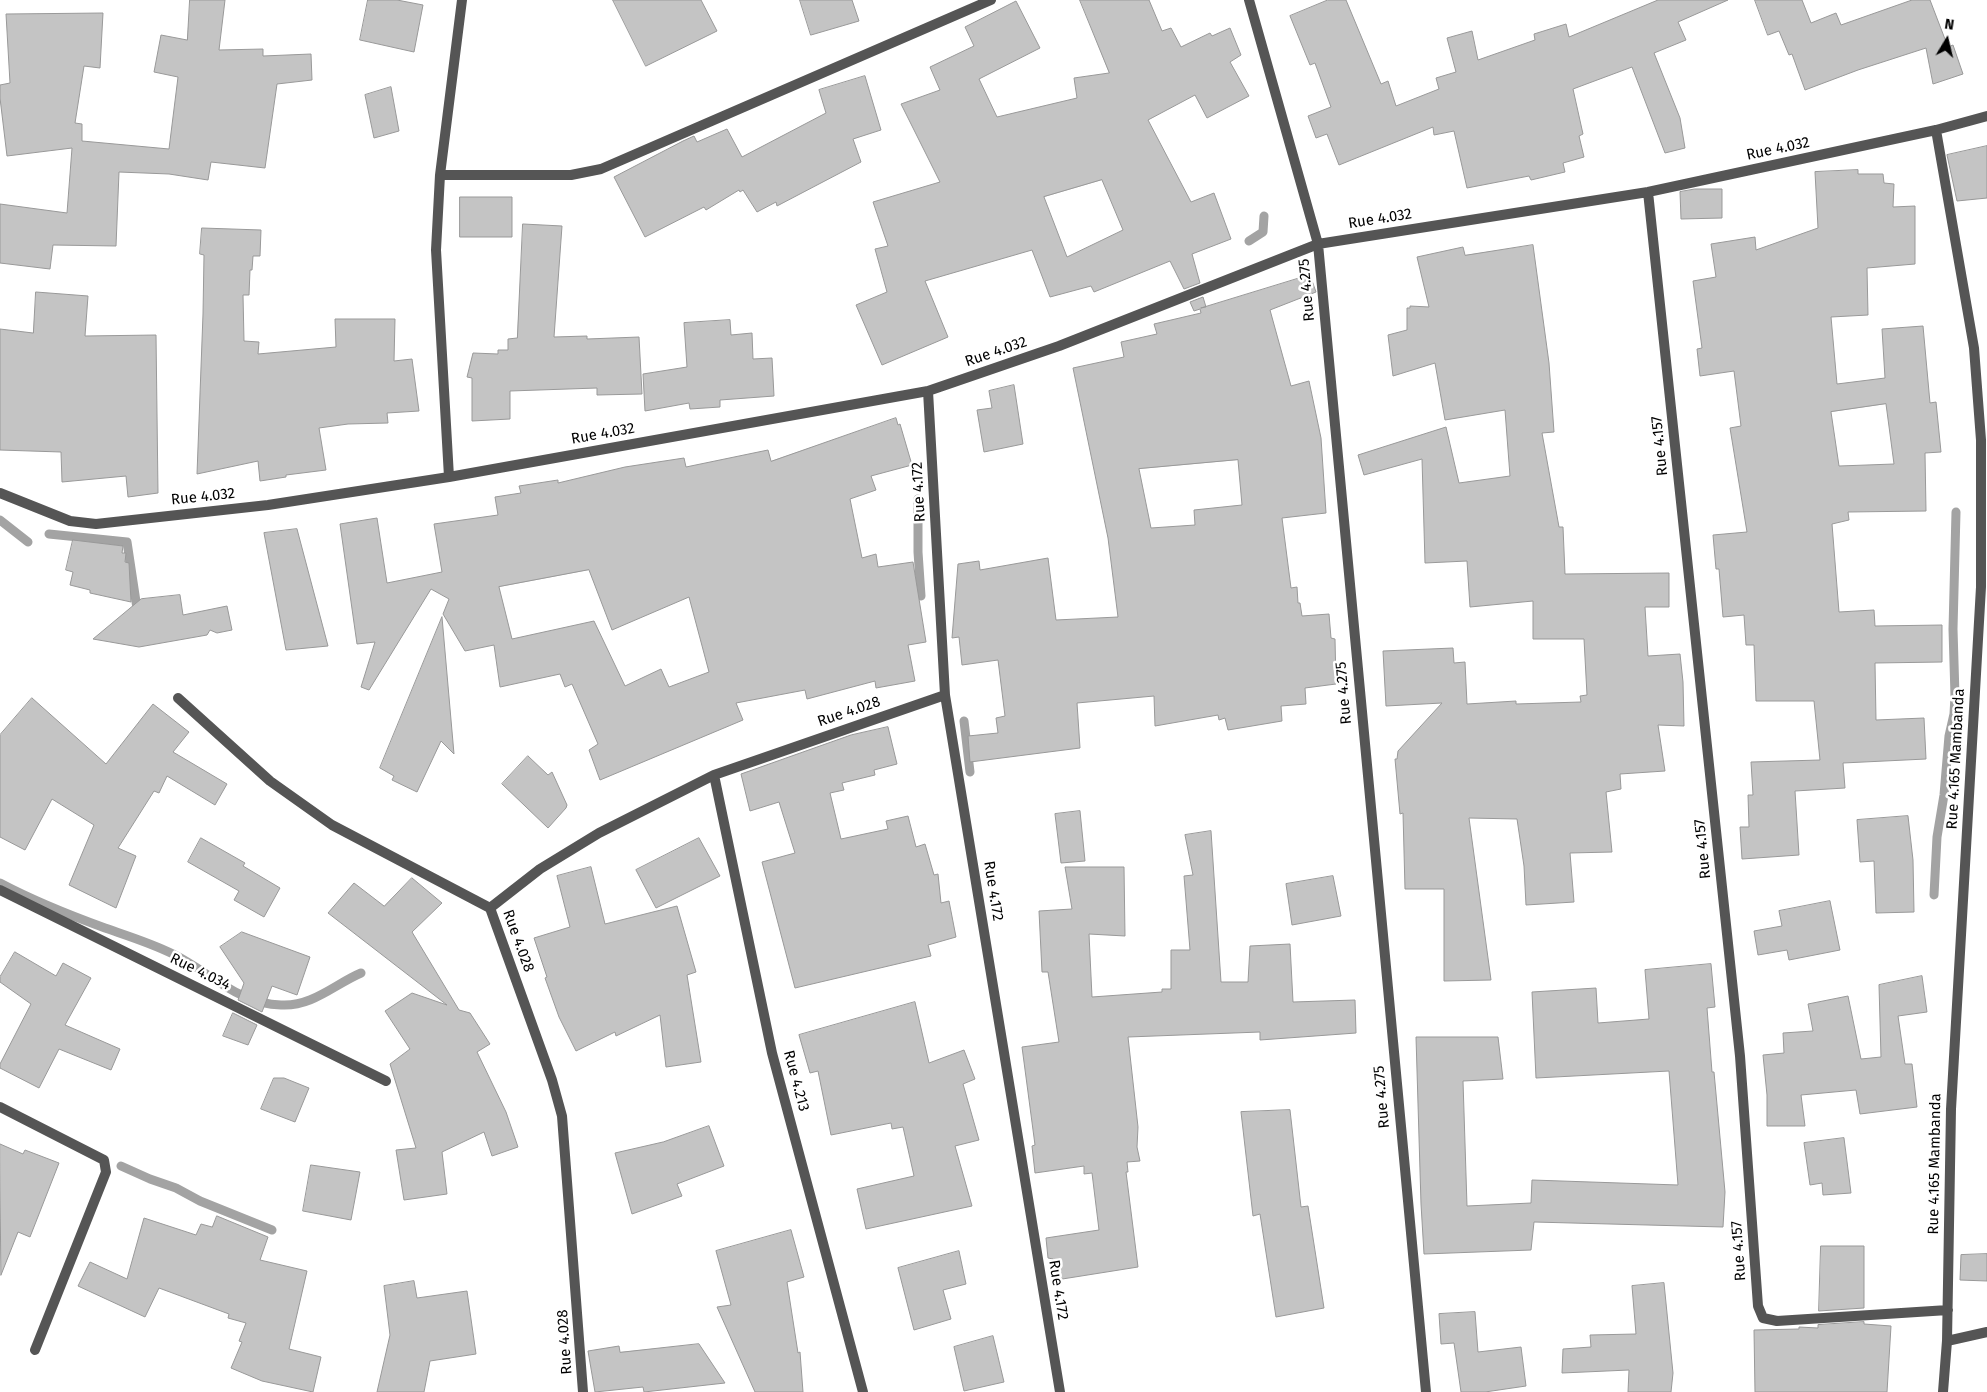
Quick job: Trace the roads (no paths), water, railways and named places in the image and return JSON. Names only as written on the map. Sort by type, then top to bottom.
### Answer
[{"type":"street","points":[[449,478],[436,250],[440,175],[462,0]]},
{"type":"street","points":[[440,175],[571,174],[601,168],[991,0]]},
{"type":"street","name":"Rue 4.275","points":[[1249,0],[1318,244],[1426,1392]]},
{"type":"street","name":"Rue 4.032","points":[[0,492],[70,521],[96,524],[268,505],[449,478],[928,391],[1059,346],[1318,244],[1648,192],[1936,130],[1987,116]]},
{"type":"street","name":"Rue 4.165 Mambanda","points":[[1936,130],[1974,348],[1984,440],[1981,587],[1951,1109],[1948,1310],[1943,1392]]},
{"type":"street","name":"Rue 4.157","points":[[1648,192],[1740,1056],[1758,1306],[1763,1318],[1777,1321],[1948,1310]]},
{"type":"street","name":"Rue 4.172","points":[[928,391],[945,695],[1060,1392]]},
{"type":"street","name":"Rue 4.028","points":[[584,1392],[562,1116],[552,1080],[490,908],[540,869],[599,833],[714,775],[945,695]]},
{"type":"street","points":[[178,698],[270,781],[332,825],[420,873],[490,908]]},
{"type":"street","name":"Rue 4.213","points":[[714,775],[772,1053],[863,1392]]},
{"type":"street","name":"Rue 4.034","points":[[0,890],[386,1081]]},
{"type":"street","points":[[0,1107],[104,1160],[106,1172],[35,1350]]},
{"type":"street","points":[[1947,1341],[1987,1332]]},
{"type":"waterway","points":[[1249,241],[1263,232],[1264,216]]},
{"type":"waterway","points":[[918,499],[918,552],[921,596]]},
{"type":"waterway","points":[[1934,895],[1937,837],[1944,795],[1949,736],[1954,714],[1953,629],[1956,512]]},
{"type":"waterway","points":[[0,520],[28,542]]},
{"type":"waterway","points":[[49,534],[127,542],[138,615]]},
{"type":"waterway","points":[[964,721],[970,772]]},
{"type":"waterway","points":[[0,883],[65,913],[165,950],[187,961],[238,993],[266,1003],[292,1005],[313,999],[361,973]]},
{"type":"waterway","points":[[121,1166],[272,1230]]}]
